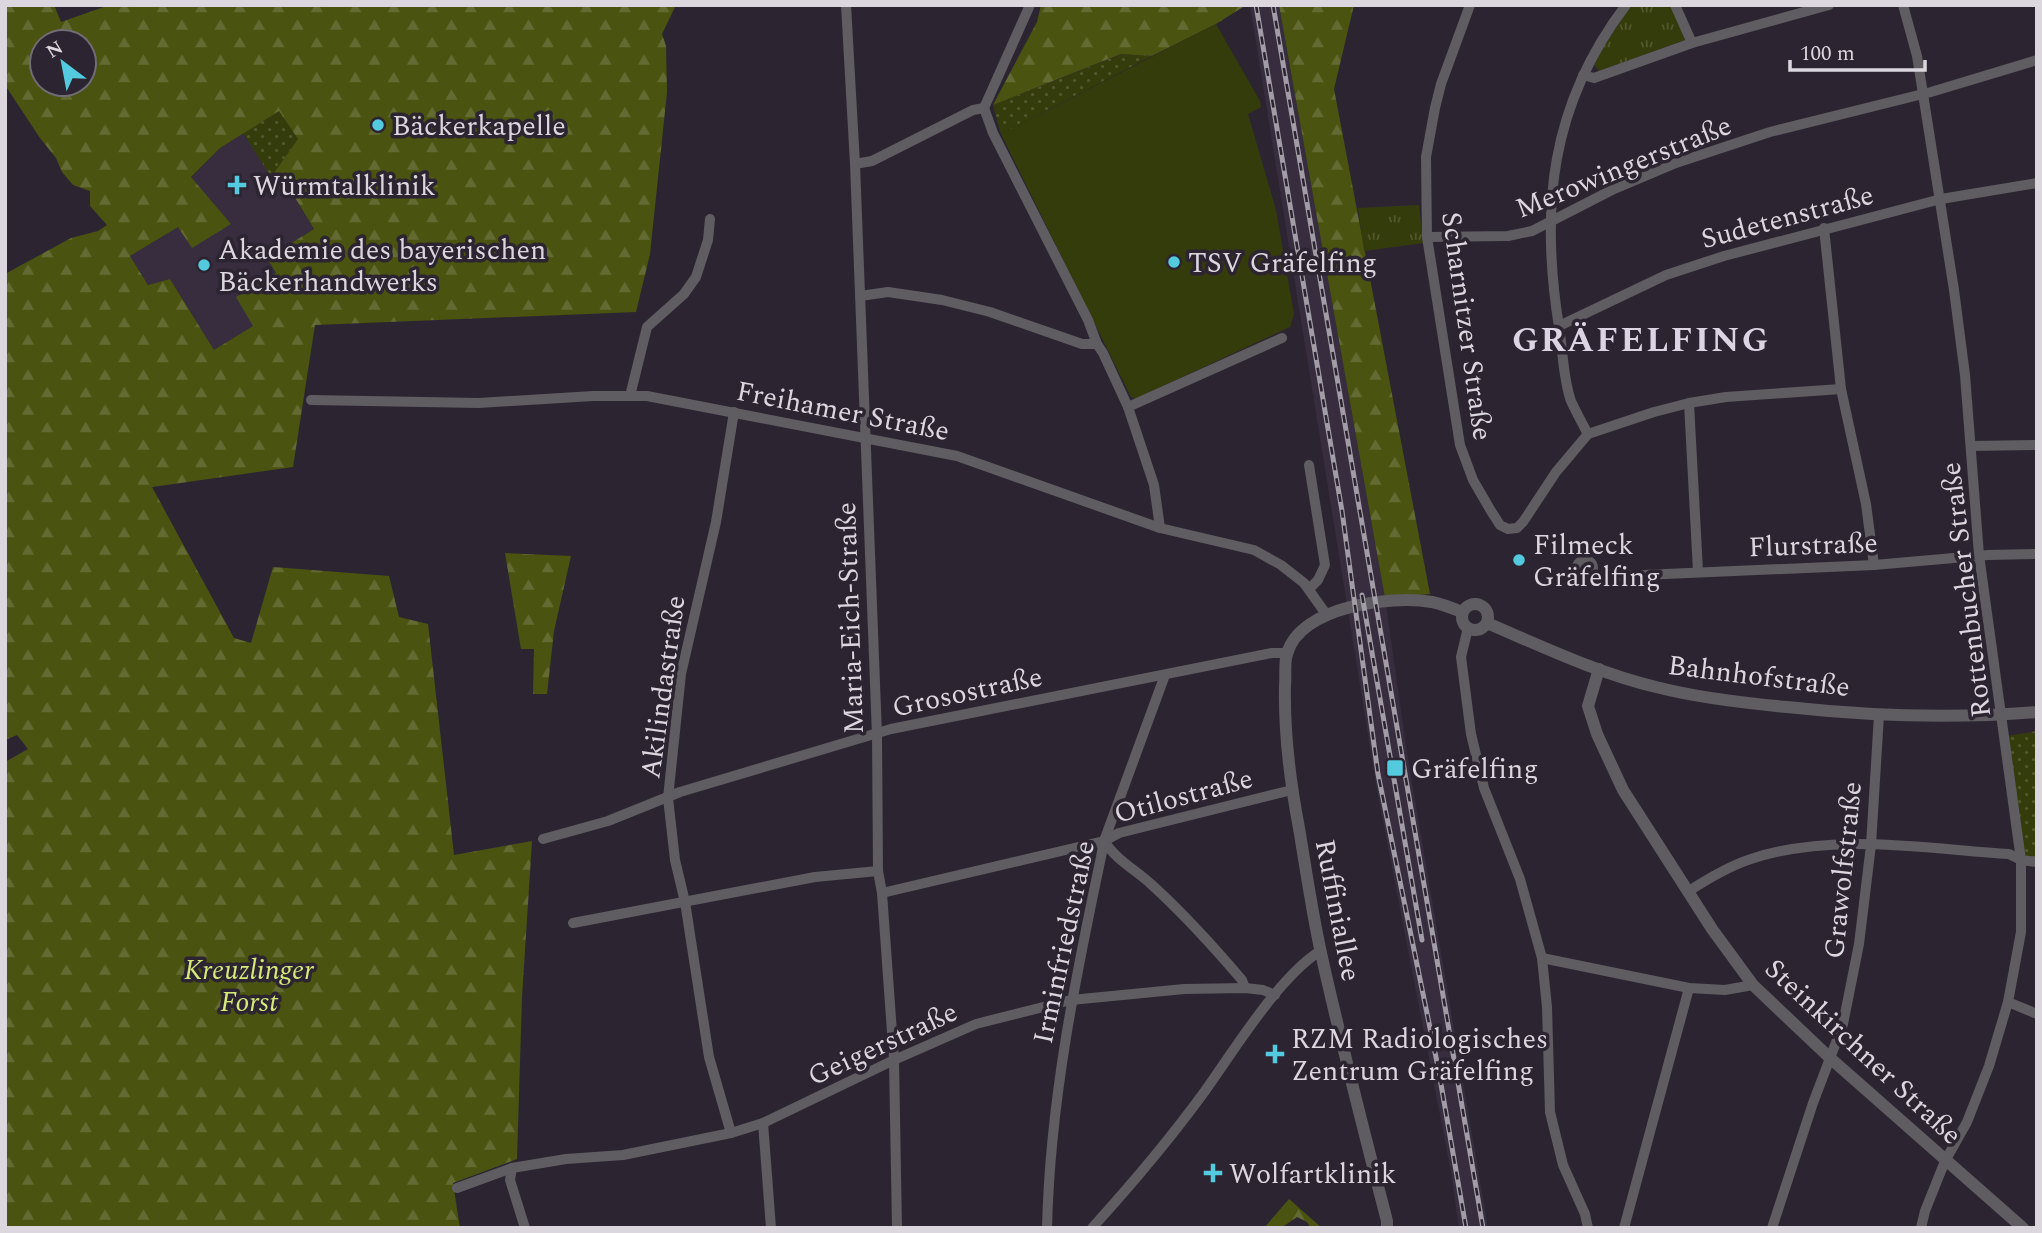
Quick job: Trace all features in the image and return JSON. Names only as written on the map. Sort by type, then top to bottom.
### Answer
[{"type":"street","name":"Maria-Eich-Straße","points":[[846,5],[855,163],[877,735],[877,871],[882,893],[894,1060],[897,1228]]},
{"type":"street","points":[[1030,5],[984,108],[993,133],[1088,320],[1128,407],[1154,485],[1160,528]]},
{"type":"street","name":"Scharnitzer Straße","points":[[1470,5],[1435,108],[1426,157],[1427,237],[1460,444],[1474,480],[1500,525],[1508,529],[1517,528],[1523,522],[1556,472],[1588,434]]},
{"type":"street","points":[[1626,5],[1595,50],[1566,119],[1554,168],[1549,223],[1551,279],[1571,399],[1588,434],[1689,403],[1739,396],[1841,389]]},
{"type":"street","points":[[1675,5],[1692,43]]},
{"type":"street","points":[[1583,75],[1594,78],[1692,43],[1829,5]]},
{"type":"street","name":"Rottenbucher Straße","points":[[1903,5],[1917,56],[1941,198],[1962,350],[1979,555],[2021,860],[2021,932],[2008,1002],[1989,1066],[1967,1122],[1945,1161],[1921,1228]]},
{"type":"street","name":"Merowingerstraße","points":[[1427,237],[1508,236],[1532,231],[1612,190],[1676,163],[1770,132],[1923,93],[2037,60]]},
{"type":"street","points":[[855,163],[872,161],[973,110],[984,108]]},
{"type":"street","name":"Sudetenstraße","points":[[1559,326],[1666,275],[1724,256],[1941,198],[2037,183]]},
{"type":"street","points":[[630,396],[647,327],[679,299],[696,277],[708,240],[710,219]]},
{"type":"street","points":[[1824,228],[1841,389],[1866,503],[1874,565]]},
{"type":"street","points":[[860,296],[888,292],[942,300],[990,312],[1082,344],[1097,344]]},
{"type":"street","points":[[1128,407],[1282,338]]},
{"type":"street","name":"Freihamer Straße","points":[[311,400],[479,403],[648,396],[957,456],[1160,528],[1254,550],[1281,565],[1309,589],[1326,614]]},
{"type":"street","points":[[1689,403],[1698,571]]},
{"type":"street","name":"Akilindastraße","points":[[731,1133],[709,1057],[685,902],[674,860],[668,798],[681,674],[716,522],[734,412]]},
{"type":"street","points":[[1971,446],[2037,445]]},
{"type":"street","points":[[1309,465],[1325,565],[1318,580],[1309,589]]},
{"type":"street","name":"Flurstraße","points":[[1592,574],[1597,577],[1874,565],[1979,555],[2037,554]]},
{"type":"street","name":"Bahnhofstraße","points":[[1326,614],[1380,603],[1435,602],[1462,612],[1471,603],[1480,604],[1487,612],[1487,623],[1599,669],[1654,687],[1690,694],[1755,704],[1880,715],[2002,715],[2037,712]]},
{"type":"street","points":[[1462,612],[1462,621],[1468,628],[1476,630],[1487,623]]},
{"type":"street","points":[[1287,653],[1298,634],[1326,614]]},
{"type":"street","points":[[1468,628],[1461,657],[1471,734],[1484,789],[1520,879],[1542,958],[1547,1007],[1549,1112],[1563,1165],[1585,1214],[1588,1228]]},
{"type":"street","name":"Grosostraße","points":[[543,839],[608,821],[680,792],[891,729],[1272,653],[1287,653]]},
{"type":"street","name":"Ruffiniallee","points":[[1287,653],[1285,711],[1292,790],[1320,951],[1387,1228]]},
{"type":"street","name":"Steinkirchner Straße","points":[[1599,669],[1588,706],[1597,734],[1623,790],[1712,929],[1753,985],[1830,1058],[2023,1228]]},
{"type":"street","name":"Irminfriedstraße","points":[[1047,1228],[1056,1096],[1071,999],[1104,841],[1165,675]]},
{"type":"street","name":"Grawolfstraße","points":[[1772,1228],[1843,1024],[1859,944],[1871,845],[1880,715]]},
{"type":"street","name":"Otilostraße","points":[[882,893],[1104,841],[1119,832],[1292,790]]},
{"type":"street","points":[[1104,841],[1111,853],[1150,882],[1198,929],[1242,980],[1245,988]]},
{"type":"street","points":[[1689,891],[1717,873],[1750,859],[1814,846],[1871,845],[2009,854],[2021,860],[2037,862]]},
{"type":"street","points":[[573,923],[815,877],[877,871]]},
{"type":"street","points":[[1092,1228],[1180,1125],[1275,995],[1303,962],[1320,951]]},
{"type":"street","points":[[1542,958],[1689,988],[1724,990],[1753,985]]},
{"type":"street","name":"Geigerstraße","points":[[457,1188],[512,1168],[566,1159],[623,1156],[763,1124],[894,1060],[976,1024],[1071,999],[1184,989],[1245,988],[1275,995]]},
{"type":"street","points":[[1624,1228],[1689,988]]},
{"type":"street","points":[[2008,1002],[2037,1014]]},
{"type":"street","points":[[763,1124],[771,1228]]},
{"type":"street","points":[[512,1168],[510,1180],[525,1228]]},
{"type":"shaded area","points":[[1250,5],[1279,5],[1385,598],[1407,753],[1488,1228],[1459,1228],[1451,1172],[1376,784]]},
{"type":"shaded area","name":"Akademie des bayerischen Bäckerhandwerks","points":[[243,133],[282,191],[288,188],[314,229],[267,258],[276,272],[254,326],[214,350],[170,279],[148,285],[130,256],[179,226],[231,224],[191,178],[220,148]]},
{"type":"green space","name":"Kreuzlinger Forst","points":[[5,5],[54,5],[61,22],[104,7],[103,5],[676,5],[662,34],[666,46],[667,92],[650,254],[636,312],[315,325],[293,467],[152,487],[234,638],[251,643],[273,567],[389,576],[399,617],[428,624],[454,855],[532,841],[522,997],[517,1159],[453,1183],[460,1228],[5,1228],[5,762],[28,749],[17,735],[5,740],[5,274],[71,238],[98,231],[107,225],[90,206],[90,191],[73,185],[5,85]],"holes":[[[279,111],[298,139],[271,177],[282,192],[289,188],[314,229],[267,258],[276,273],[236,297],[253,326],[214,350],[170,279],[148,285],[130,256],[178,227],[192,248],[231,224],[191,177],[220,148]]]},
{"type":"green space","points":[[1041,5],[1243,7],[1216,24],[1152,56],[1121,54],[993,105],[1037,22]]},
{"type":"green space","points":[[1279,5],[1354,5],[1334,89],[1430,594],[1385,598]]},
{"type":"green space","points":[[1631,5],[1671,5],[1685,40],[1599,71],[1593,63]]},
{"type":"green space","name":"TSV Gräfelfing","points":[[1216,24],[1260,101],[1261,107],[1248,114],[1276,210],[1294,314],[1290,327],[1135,399],[1131,397],[1001,134]]},
{"type":"green space","points":[[1122,54],[1152,56],[1001,134],[993,105]]},
{"type":"green space","points":[[279,111],[298,139],[271,177],[243,133]]},
{"type":"green space","points":[[1419,205],[1423,243],[1364,251],[1358,208]]},
{"type":"green space","points":[[505,553],[571,556],[554,631],[547,694],[533,694],[534,649],[521,649]]},
{"type":"green space","points":[[2037,731],[2037,858],[2025,856],[2007,736]]},
{"type":"green space","points":[[1289,1199],[1322,1228],[1311,1228],[1307,1222],[1297,1217],[1281,1228],[1264,1228]]},
{"type":"railway","points":[[1256,5],[1342,511],[1378,774],[1438,1067],[1466,1228]]},
{"type":"railway","points":[[1273,5],[1483,1228]]},
{"type":"railway","points":[[1362,595],[1422,940]]},
{"type":"place","name":"Bäckerkapelle","points":[[378,125]]},
{"type":"place","name":"Würmtalklinik","points":[[237,185]]},
{"type":"place","name":"TSV Gräfelfing","points":[[1174,262]]},
{"type":"place","name":"Akademie des bayerischen Bäckerhandwerks","points":[[204,265]]},
{"type":"place","name":"Filmeck Gräfelfing","points":[[1519,560]]},
{"type":"place","name":"Gräfelfing","points":[[1395,768]]},
{"type":"place","name":"RZM Radiologisches Zentrum Gräfelfing","points":[[1275,1054]]},
{"type":"place","name":"Wolfartklinik","points":[[1213,1173]]},
{"type":"district","name":"GRÄFELFING","points":[[1641,339]]}]
